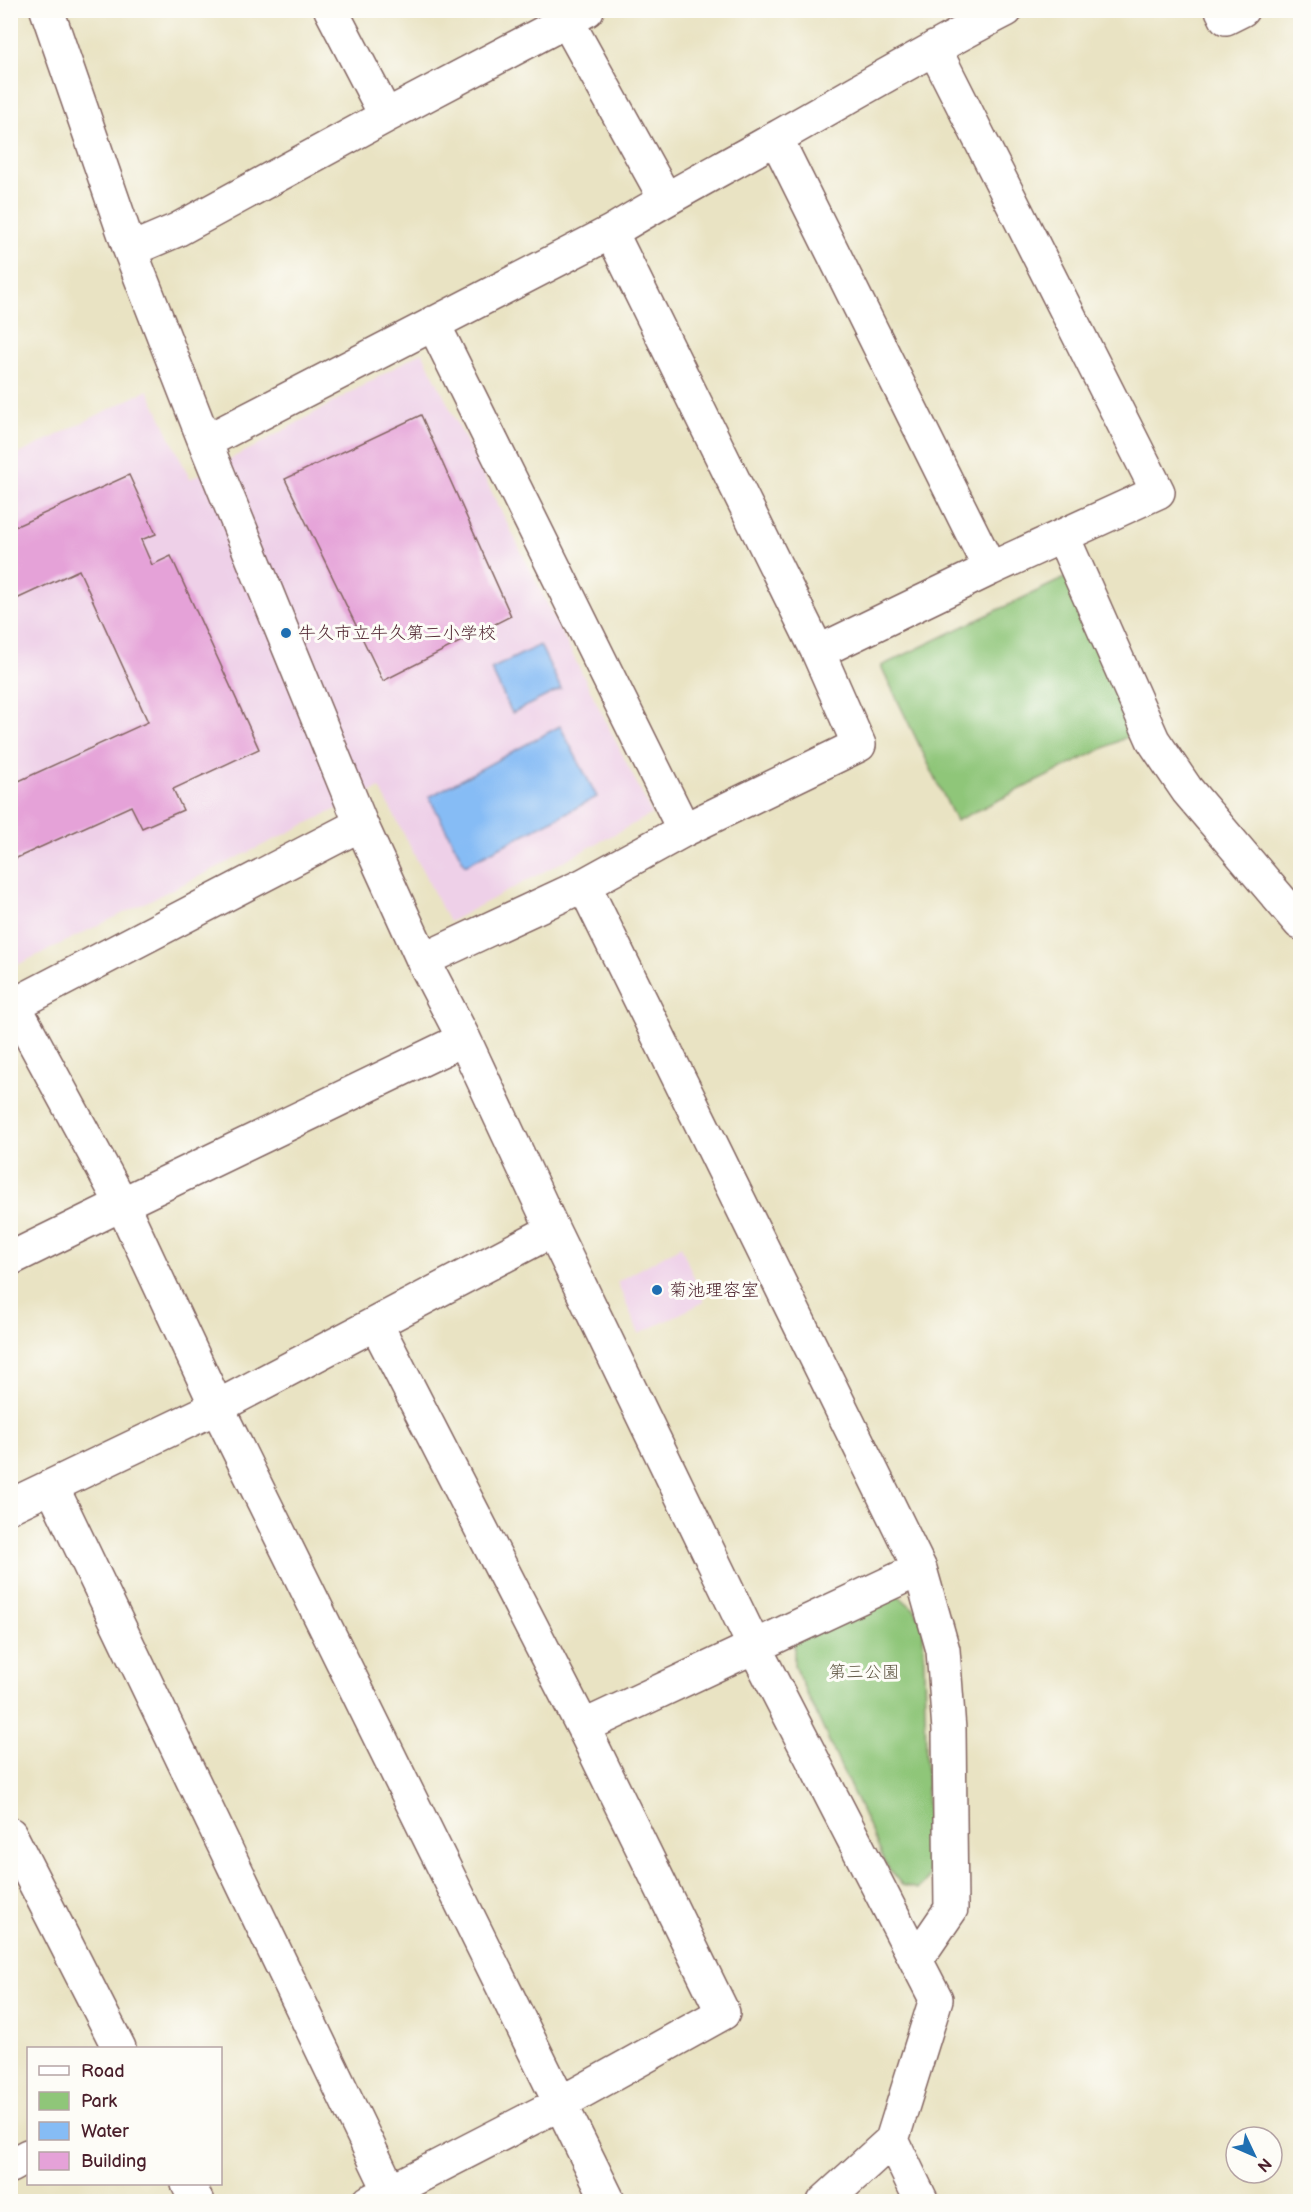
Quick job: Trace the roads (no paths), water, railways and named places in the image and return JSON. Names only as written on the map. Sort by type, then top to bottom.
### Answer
[{"type":"street","points":[[47,10],[130,250],[205,442],[361,824],[423,960],[464,1039],[553,1230],[755,1648],[936,1999],[892,2140],[824,2202]]},
{"type":"street","points":[[331,10],[386,116]]},
{"type":"street","points":[[205,442],[611,232],[665,198],[1006,10]]},
{"type":"street","points":[[1222,10],[1226,18],[1242,10]]},
{"type":"street","points":[[130,250],[177,230],[572,14],[665,198]]},
{"type":"street","points":[[818,652],[990,569],[1158,492],[934,48]]},
{"type":"street","points":[[776,138],[990,569]]},
{"type":"street","points":[[423,960],[584,885],[684,830],[859,745],[818,652],[611,232]]},
{"type":"street","points":[[433,323],[684,830]]},
{"type":"street","points":[[1063,537],[1153,740],[1187,790],[1300,923]]},
{"type":"street","points":[[361,824],[12,1006],[122,1204],[217,1407],[609,2202]]},
{"type":"street","points":[[584,885],[920,1569],[943,1650],[949,1730],[951,1909],[916,1960]]},
{"type":"street","points":[[10,1260],[464,1039]]},
{"type":"street","points":[[10,1506],[217,1407],[553,1230]]},
{"type":"street","points":[[52,1486],[380,2196],[561,2103],[723,2013],[583,1727],[376,1324]]},
{"type":"street","points":[[583,1727],[920,1569]]},
{"type":"street","points":[[10,1834],[118,2047]]},
{"type":"street","points":[[892,2140],[922,2202]]},
{"type":"street","points":[[10,2166],[27,2157]]},
{"type":"street","points":[[188,2185],[197,2202]]},
{"type":"water","points":[[540,645],[561,689],[512,713],[491,669]]},
{"type":"water","points":[[560,726],[597,797],[465,865],[429,797]]},
{"type":"place","name":"牛久市立牛久第二小学校","points":[[286,633]]},
{"type":"place","name":"菊池理容室","points":[[657,1290]]},
{"type":"park label","name":"第三公園","points":[[864,1672]]}]
